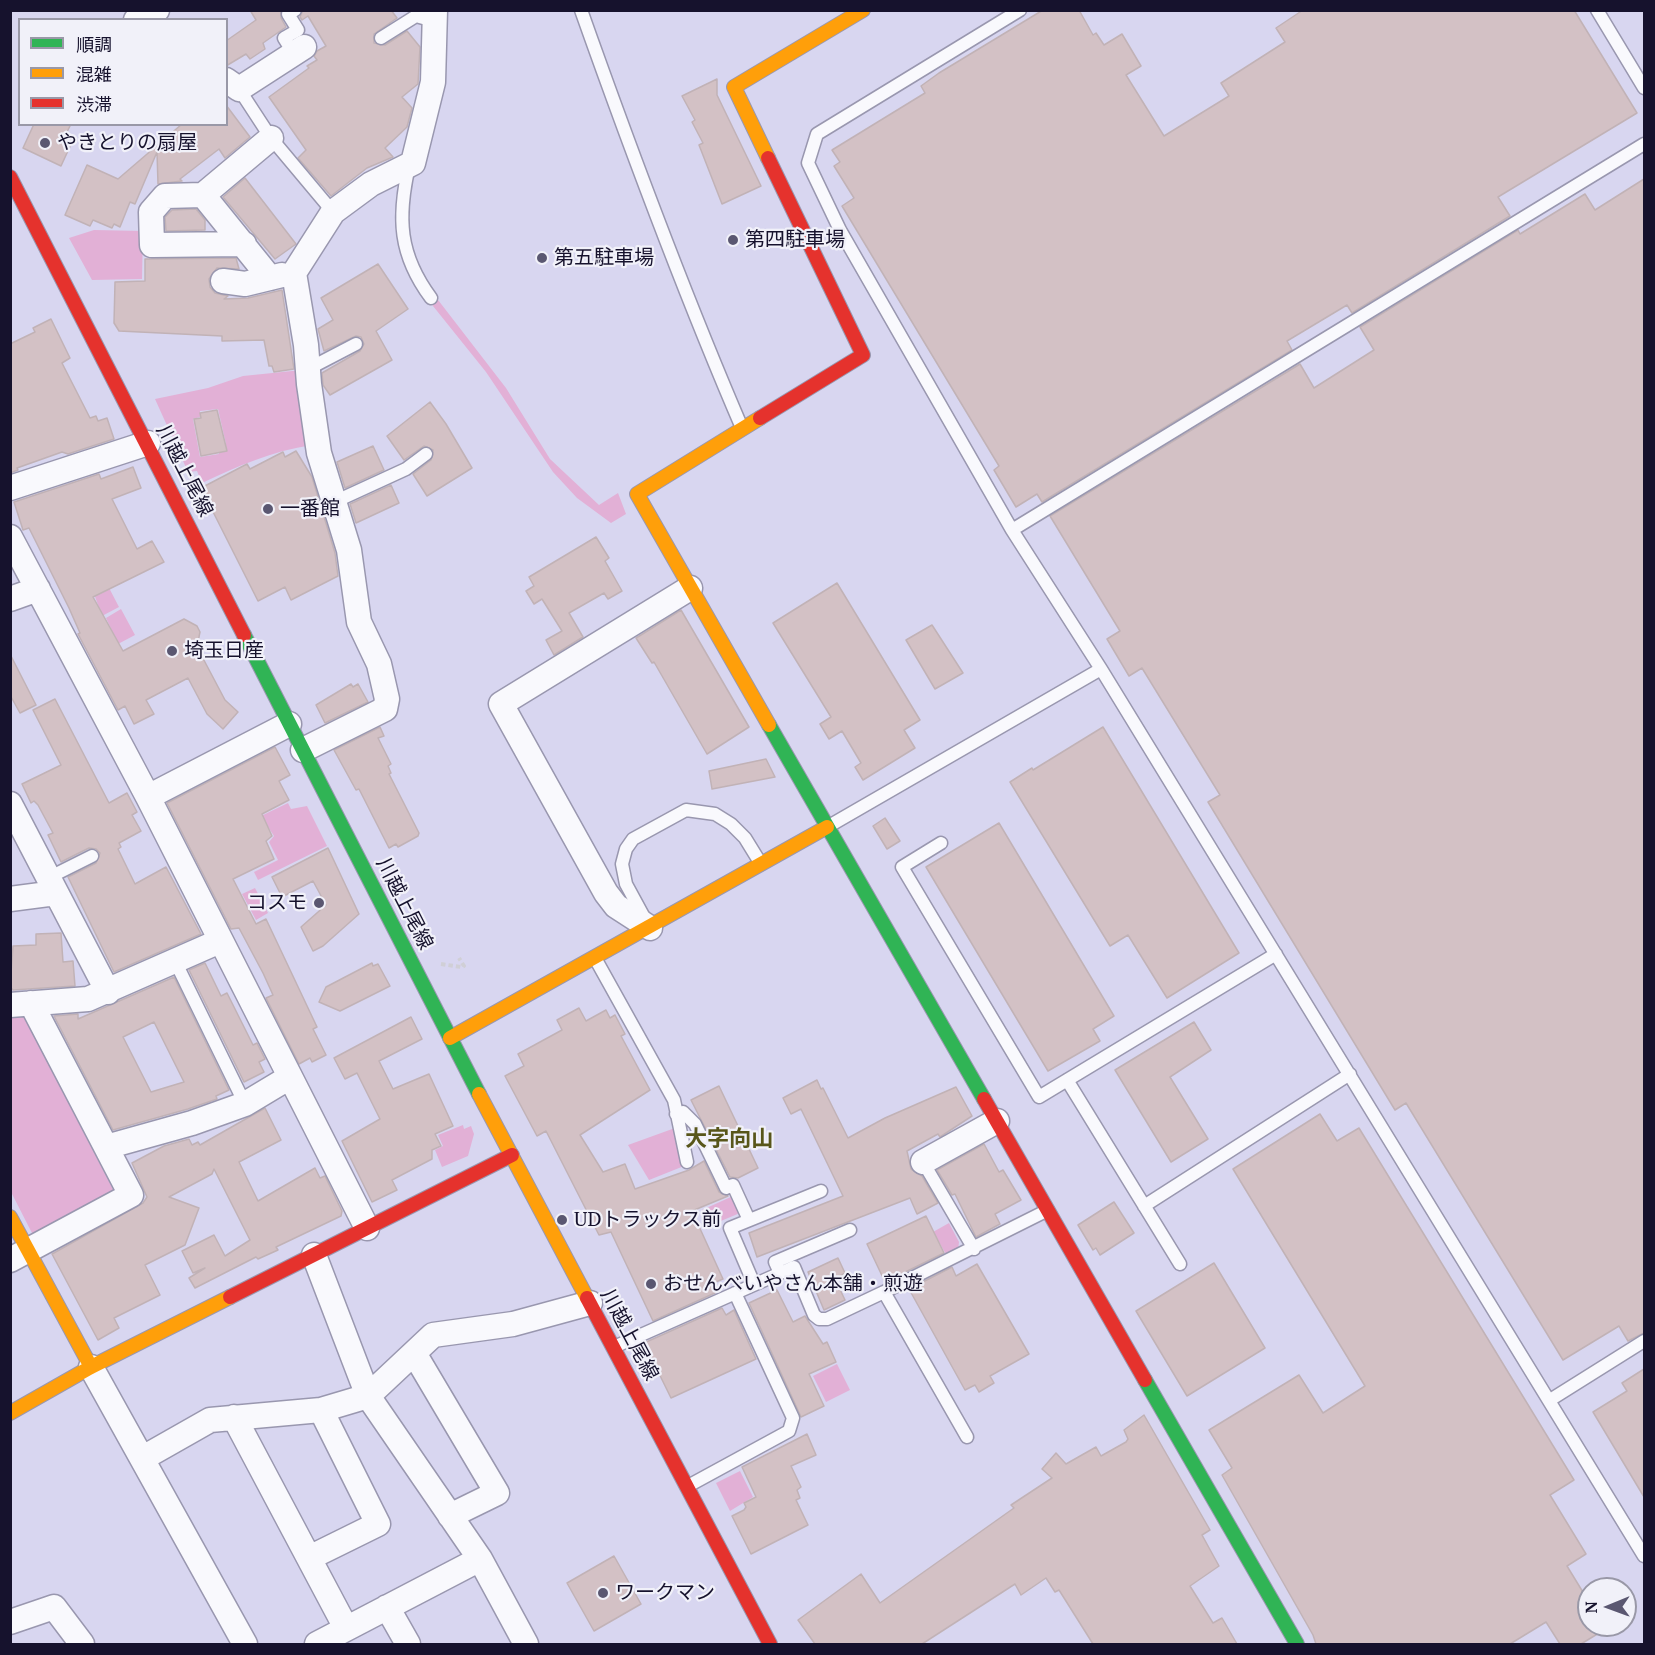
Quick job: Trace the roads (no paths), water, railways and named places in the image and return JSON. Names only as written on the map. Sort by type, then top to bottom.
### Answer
[{"type":"street","points":[[140,18],[157,10]]},
{"type":"street","points":[[863,10],[734,87],[863,355],[637,494],[1297,1644]]},
{"type":"street","points":[[303,750],[385,709],[387,699],[379,664],[359,622],[349,550],[332,503],[319,453],[294,273],[333,212],[370,184],[413,163],[433,82],[434,16]]},
{"type":"street","points":[[233,85],[299,51]]},
{"type":"street","points":[[244,244],[152,245],[151,212],[165,196],[203,195],[271,138]]},
{"type":"street","name":"川越上尾線","points":[[10,177],[148,443],[450,1038],[770,1644]]},
{"type":"street","points":[[203,195],[270,278]]},
{"type":"street","points":[[223,281],[245,284],[294,273]]},
{"type":"street","points":[[10,488],[148,443]]},
{"type":"street","points":[[10,537],[148,797],[367,1228]]},
{"type":"street","points":[[650,928],[616,906],[606,893],[501,704],[690,588]]},
{"type":"street","points":[[10,599],[38,589]]},
{"type":"street","points":[[148,797],[289,724]]},
{"type":"street","points":[[10,804],[108,992]]},
{"type":"street","points":[[450,1038],[827,827]]},
{"type":"street","points":[[10,899],[52,886]]},
{"type":"street","points":[[20,1255],[131,1195],[106,1147],[21,1004],[88,999],[220,941]]},
{"type":"street","points":[[106,1147],[192,1123],[245,1104],[290,1077]]},
{"type":"street","points":[[923,1162],[997,1121]]},
{"type":"street","points":[[10,1413],[91,1367],[512,1155]]},
{"type":"street","points":[[10,1217],[20,1255],[91,1367],[244,1644]]},
{"type":"street","points":[[314,1255],[368,1396],[480,1559],[526,1644]]},
{"type":"street","points":[[142,1458],[210,1420],[321,1410],[368,1396],[433,1335],[513,1324],[590,1303]]},
{"type":"street","points":[[414,1353],[497,1493],[450,1516]]},
{"type":"street","points":[[309,1558],[378,1524],[321,1410]]},
{"type":"street","points":[[234,1417],[346,1628]]},
{"type":"street","points":[[317,1644],[480,1559]]},
{"type":"street","points":[[10,1622],[54,1607],[82,1644]]},
{"type":"street","points":[[387,1607],[408,1644]]},
{"type":"lane","points":[[295,10],[288,14],[298,30],[284,38],[299,51]]},
{"type":"lane","points":[[581,10],[629,147],[705,341],[743,429]]},
{"type":"lane","points":[[1020,10],[817,134],[808,163],[840,230],[1012,530],[1101,669],[1644,1556]]},
{"type":"lane","points":[[1597,10],[1644,88]]},
{"type":"lane","points":[[381,38],[416,16],[434,16]]},
{"type":"lane","points":[[233,85],[271,138],[333,212]]},
{"type":"lane","points":[[1012,530],[1644,144]]},
{"type":"lane","points":[[409,165],[402,210],[403,243],[414,275],[431,298]]},
{"type":"lane","points":[[308,369],[356,344]]},
{"type":"lane","points":[[332,503],[406,469],[426,454]]},
{"type":"lane","points":[[827,827],[1101,669]]},
{"type":"lane","points":[[650,928],[626,884],[622,864],[626,849],[633,838],[686,810],[715,814],[731,824],[745,838],[762,864]]},
{"type":"lane","points":[[941,843],[902,867],[1039,1097],[1276,954]]},
{"type":"lane","points":[[52,886],[92,856]]},
{"type":"lane","points":[[595,958],[674,1100],[687,1162]]},
{"type":"lane","points":[[175,960],[245,1104]]},
{"type":"lane","points":[[1144,1206],[1350,1074]]},
{"type":"lane","points":[[1067,1080],[1180,1264]]},
{"type":"lane","points":[[676,1114],[683,1112],[695,1124],[726,1188],[733,1185],[748,1220]]},
{"type":"lane","points":[[923,1162],[974,1250]]},
{"type":"lane","points":[[754,1284],[730,1228],[821,1191]]},
{"type":"lane","points":[[613,1347],[794,1267],[814,1315],[819,1319],[827,1319],[974,1250],[1048,1210]]},
{"type":"lane","points":[[780,1273],[775,1262],[850,1230]]},
{"type":"lane","points":[[885,1292],[967,1437]]},
{"type":"lane","points":[[687,1487],[789,1431],[793,1418],[735,1293]]},
{"type":"lane","points":[[1550,1400],[1644,1341]]},
{"type":"place","name":"やきとりの扇屋","points":[[45,143]]},
{"type":"place","name":"第四駐車場","points":[[733,240]]},
{"type":"place","name":"第五駐車場","points":[[542,258]]},
{"type":"place","name":"一番館","points":[[268,509]]},
{"type":"place","name":"埼玉日産","points":[[172,651]]},
{"type":"place","name":"コスモ","points":[[319,903]]},
{"type":"place","name":"UDトラックス前","points":[[562,1220]]},
{"type":"place","name":"おせんべいやさん本舗・煎遊","points":[[651,1284]]},
{"type":"place","name":"ワークマン","points":[[603,1593]]},
{"type":"district","name":"大字向山","points":[[729,1140]]}]
